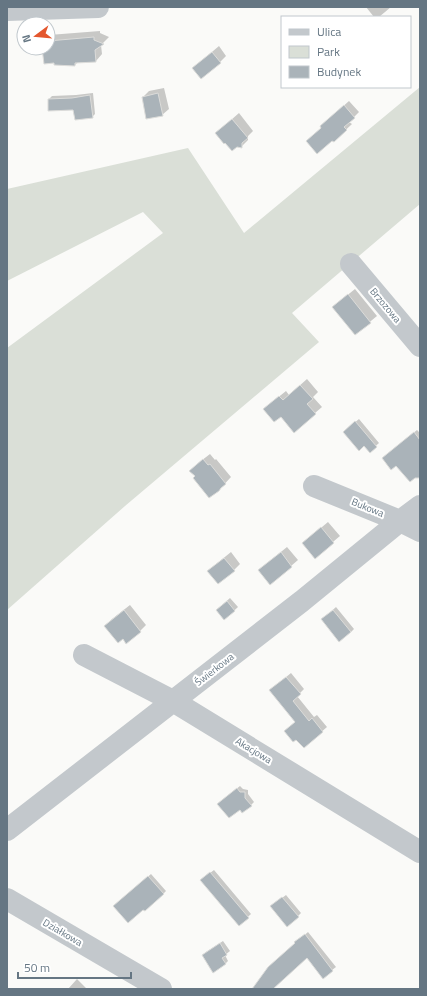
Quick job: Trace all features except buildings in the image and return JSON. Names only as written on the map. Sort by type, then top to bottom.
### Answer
[{"type":"street","points":[[7,10],[98,7]]},
{"type":"street","name":"Brzozowa","points":[[352,264],[420,346]]},
{"type":"street","name":"Bukowa","points":[[314,486],[400,521],[420,531]]},
{"type":"street","name":"Świerkowa","points":[[7,830],[302,601],[420,506]]},
{"type":"street","name":"Akacjowa","points":[[84,655],[173,701],[420,852]]},
{"type":"street","name":"Działkowa","points":[[7,899],[161,989]]},
{"type":"green space","points":[[420,87],[420,204],[292,313],[319,342],[125,506],[7,610],[7,348],[163,233],[143,212],[7,281],[7,189],[188,148],[244,233]]}]
